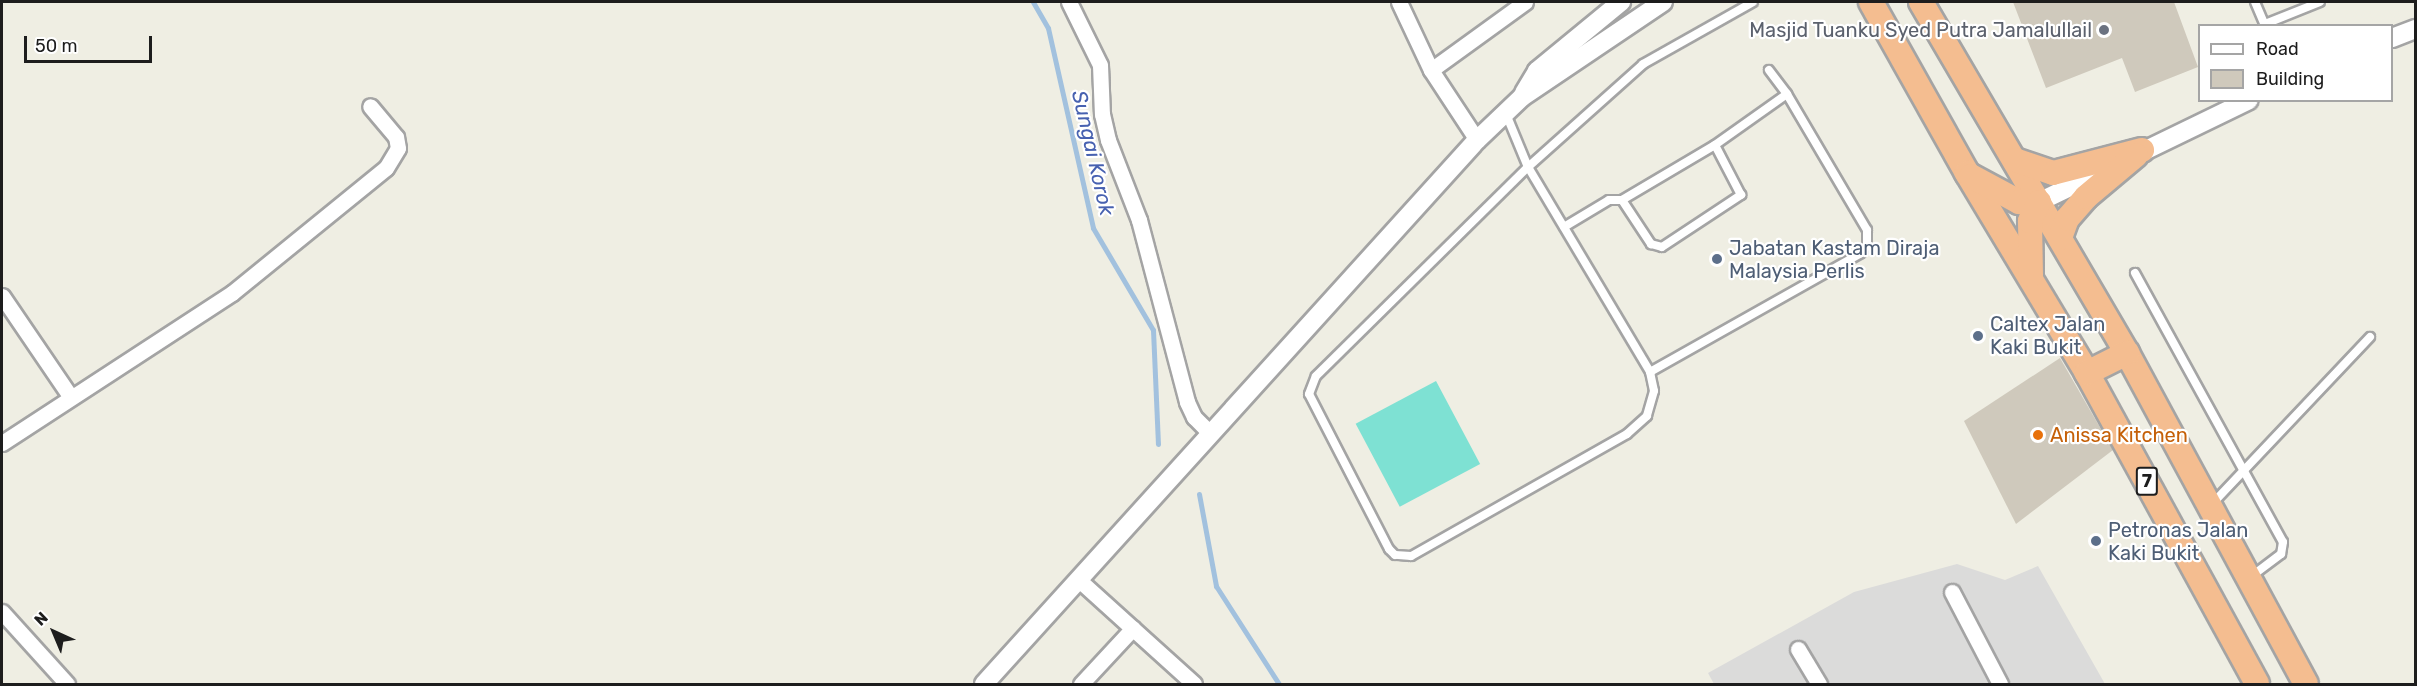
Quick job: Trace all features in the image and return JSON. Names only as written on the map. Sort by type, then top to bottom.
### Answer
[{"type":"highway","name":"7","points":[[1921,2],[2127,352],[2209,508],[2306,684]]},
{"type":"highway","name":"7","points":[[1871,3],[1967,173],[2087,373],[2257,684]]},
{"type":"highway","points":[[2015,160],[2053,173],[2142,150]]},
{"type":"highway","points":[[2060,238],[2067,219],[2086,197],[2142,150]]},
{"type":"highway","points":[[1967,173],[2019,202],[2039,202],[2030,221],[2032,280]]},
{"type":"highway","points":[[2087,373],[2127,352]]},
{"type":"street","points":[[1069,2],[1100,65],[1102,114],[1108,140],[1139,220],[1187,402],[1194,417],[1209,432]]},
{"type":"street","points":[[1399,2],[1431,70],[1477,140]]},
{"type":"street","points":[[1431,70],[1526,2]]},
{"type":"street","points":[[1522,97],[1537,71],[1621,2]]},
{"type":"street","points":[[984,684],[1209,432],[1477,140],[1522,97],[1663,2]]},
{"type":"street","points":[[2393,37],[2415,29]]},
{"type":"street","points":[[2039,202],[2245,102]]},
{"type":"street","points":[[2,443],[70,396],[187,325],[232,293],[386,168],[398,148],[396,137],[370,106]]},
{"type":"street","points":[[2,296],[70,396]]},
{"type":"street","points":[[1079,580],[1194,684]]},
{"type":"street","points":[[1952,592],[2000,684]]},
{"type":"street","points":[[2,612],[67,684]]},
{"type":"street","points":[[1081,684],[1133,628]]},
{"type":"street","points":[[1798,650],[1819,684]]},
{"type":"lane","points":[[1505,112],[1528,167],[1650,372],[1654,391],[1647,416],[1627,434],[1411,556],[1395,555],[1389,549],[1311,403],[1310,386],[1528,167],[1643,64],[1754,2]]},
{"type":"lane","points":[[2255,2],[2265,24]]},
{"type":"lane","points":[[2267,24],[2320,2]]},
{"type":"lane","points":[[1650,372],[1861,253],[1867,246],[1867,230],[1787,94],[1769,70]]},
{"type":"lane","points":[[1564,227],[1609,200],[1622,200],[1715,145],[1787,94]]},
{"type":"lane","points":[[1622,200],[1651,244],[1662,247],[1741,195],[1715,145]]},
{"type":"lane","points":[[2135,273],[2284,549],[2248,579]]},
{"type":"lane","points":[[2209,508],[2370,337]]},
{"type":"shaded area","points":[[1436,381],[1480,464],[1400,507],[1356,424]]},
{"type":"shaded area","points":[[1957,564],[2005,580],[2038,566],[2105,684],[1714,684],[1708,673],[1854,592]]},
{"type":"building","name":"Masjid Tuanku Syed Putra Jamalullail","points":[[2013,2],[2174,2],[2198,67],[2135,92],[2122,58],[2046,88]]},
{"type":"building","name":"Anissa Kitchen","points":[[2060,358],[2113,450],[2016,524],[1964,421]]},
{"type":"waterway","name":"Sungai Korok","points":[[1033,2],[1048,28],[1093,228],[1153,330],[1158,444]]},
{"type":"waterway","name":"Sungai Korok","points":[[1199,494],[1216,586],[1279,684]]},
{"type":"place","name":"Masjid Tuanku Syed Putra Jamalullail","points":[[2104,30]]},
{"type":"place","name":"Jabatan Kastam Diraja Malaysia Perlis","points":[[1717,259]]},
{"type":"place","name":"Caltex Jalan Kaki Bukit","points":[[1978,336]]},
{"type":"place","name":"Anissa Kitchen","points":[[2038,435]]},
{"type":"place","name":"Petronas Jalan Kaki Bukit","points":[[2096,541]]}]
